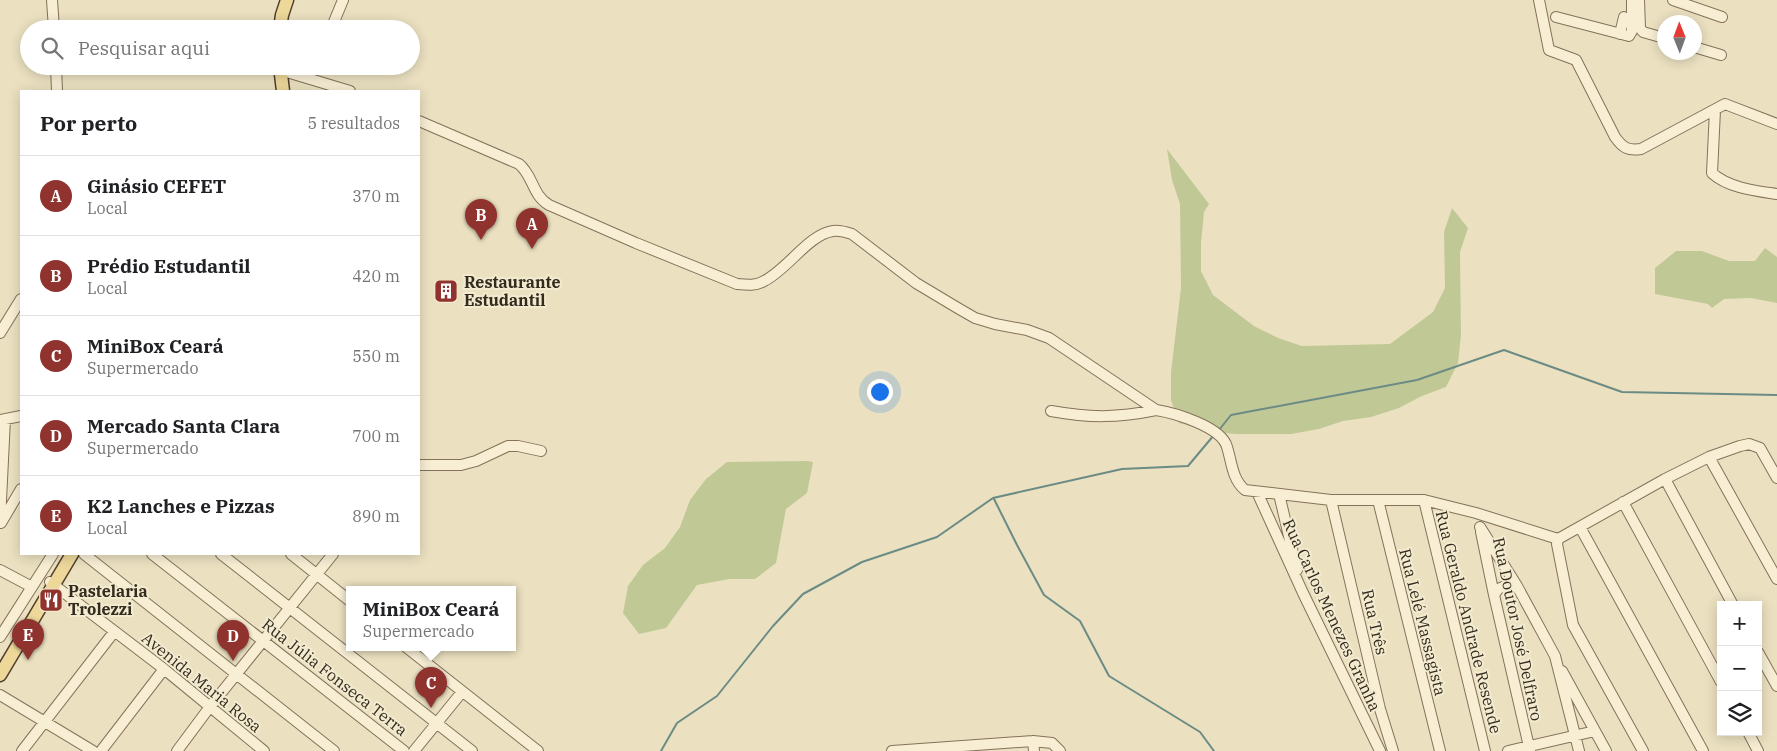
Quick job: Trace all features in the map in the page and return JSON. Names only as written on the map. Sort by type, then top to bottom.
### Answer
[{"type":"main road","points":[[281,20],[287,0]]},
{"type":"main road","points":[[281,75],[283,90]]},
{"type":"main road","points":[[0,675],[66,555]]},
{"type":"main road","points":[[0,664],[71,555]]},
{"type":"street","points":[[52,0],[53,20]]},
{"type":"street","points":[[335,20],[343,0]]},
{"type":"street","points":[[1540,0],[1549,50],[1576,60],[1615,137],[1627,149],[1641,149],[1725,104],[1777,124]]},
{"type":"street","points":[[1556,17],[1629,36],[1631,34],[1632,0]]},
{"type":"street","points":[[1639,0],[1640,28],[1644,32],[1657,36]]},
{"type":"street","points":[[1673,0],[1722,17]]},
{"type":"street","points":[[1620,34],[1624,17]]},
{"type":"street","points":[[1702,49],[1721,55]]},
{"type":"street","points":[[56,75],[57,90]]},
{"type":"street","points":[[301,75],[347,90]]},
{"type":"street","points":[[1715,110],[1712,173],[1730,184],[1777,194]]},
{"type":"street","points":[[420,121],[519,164],[526,172],[537,195],[549,205],[636,243],[738,284],[751,285],[763,282],[776,274],[810,242],[828,232],[842,231],[852,234],[916,283],[956,307],[975,318],[1027,330],[1048,338],[1156,410]]},
{"type":"street","points":[[0,333],[20,300]]},
{"type":"street","points":[[1051,411],[1081,416],[1104,417],[1132,415],[1156,410],[1171,412],[1200,424],[1220,437],[1227,445],[1232,469],[1245,490],[1331,500],[1424,500],[1476,513],[1558,539],[1665,479],[1709,457],[1740,446],[1749,444],[1760,448],[1777,478]]},
{"type":"street","points":[[0,523],[3,420],[20,416]]},
{"type":"street","points":[[420,465],[461,465],[476,461],[508,446],[541,451]]},
{"type":"street","points":[[1709,457],[1777,579]]},
{"type":"street","points":[[1665,479],[1731,601]]},
{"type":"street","points":[[0,523],[20,491]]},
{"type":"street","name":"Rua Carlos Menezes Granha","points":[[1257,492],[1303,593],[1380,751]]},
{"type":"street","points":[[1279,494],[1303,593]]},
{"type":"street","name":"Rua Três","points":[[1331,500],[1380,709],[1393,751]]},
{"type":"street","name":"Rua Lelé Massagista","points":[[1378,500],[1440,751]]},
{"type":"street","name":"Rua Geraldo Andrade Resende","points":[[1424,500],[1485,751]]},
{"type":"street","points":[[1623,502],[1717,675]]},
{"type":"street","name":"Rua Doutor José Delfraro","points":[[1476,513],[1530,749]]},
{"type":"street","points":[[1580,526],[1704,751]]},
{"type":"street","points":[[1480,527],[1517,586],[1606,751]]},
{"type":"street","points":[[1558,539],[1557,544],[1573,625],[1643,751]]},
{"type":"street","points":[[0,637],[52,555]]},
{"type":"street","points":[[85,555],[334,751]]},
{"type":"street","name":"Rua Júlia Fonseca Terra","points":[[153,555],[404,751]]},
{"type":"street","points":[[223,555],[472,751]]},
{"type":"street","points":[[292,555],[346,598]]},
{"type":"street","points":[[177,751],[209,708],[333,555]]},
{"type":"street","points":[[0,570],[32,587]]},
{"type":"street","name":"Avenida Maria Rosa","points":[[52,583],[164,669],[260,750]]},
{"type":"street","points":[[1494,596],[1498,589],[1505,586],[1517,586]]},
{"type":"street","points":[[22,751],[114,632]]},
{"type":"street","points":[[411,651],[538,751]]},
{"type":"street","points":[[1554,656],[1579,751]]},
{"type":"street","points":[[1762,659],[1777,686]]},
{"type":"street","points":[[101,751],[164,669]]},
{"type":"street","points":[[414,751],[462,692]]},
{"type":"street","points":[[0,695],[93,751]]},
{"type":"street","points":[[1362,714],[1377,712],[1380,709]]},
{"type":"street","points":[[1508,751],[1530,749],[1595,731]]},
{"type":"street","points":[[1750,736],[1758,751]]},
{"type":"street","points":[[892,751],[1034,746],[1048,742],[1058,749]]},
{"type":"green space","points":[[1167,149],[1209,204],[1204,212],[1201,271],[1213,295],[1254,326],[1278,338],[1302,346],[1390,344],[1433,312],[1445,288],[1444,232],[1452,208],[1468,228],[1460,252],[1461,335],[1458,363],[1446,387],[1422,396],[1399,408],[1371,417],[1343,421],[1319,429],[1291,434],[1235,434],[1208,431],[1179,423],[1171,400],[1171,372],[1181,288],[1180,204],[1172,180]]},
{"type":"green space","points":[[1765,248],[1777,257],[1777,303],[1751,298],[1724,299],[1712,308],[1708,304],[1655,294],[1655,268],[1676,251],[1702,251],[1729,261],[1755,261]]},
{"type":"green space","points":[[727,462],[813,462],[807,493],[786,509],[776,563],[755,579],[729,579],[697,585],[666,628],[639,634],[623,613],[628,586],[643,565],[665,548],[680,527],[690,500],[706,479]]},
{"type":"waterway","points":[[1219,430],[1231,415],[1417,380],[1504,350],[1622,392],[1777,395]]},
{"type":"waterway","points":[[661,751],[677,723],[717,696],[773,626],[803,594],[862,562],[937,537],[993,498],[1122,469],[1188,466],[1214,435]]},
{"type":"waterway","points":[[994,499],[1044,595],[1080,621],[1109,676],[1200,732],[1214,751]]},
{"type":"place","name":"Prédio Estudantil","points":[[481,240]]},
{"type":"place","name":"Ginásio CEFET","points":[[532,249]]},
{"type":"place","name":"Restaurante Estudantil","points":[[446,291]]},
{"type":"place","name":"Pastelaria Trolezzi","points":[[51,600]]},
{"type":"place","name":"K2 Lanches e Pizzas","points":[[28,660]]},
{"type":"place","name":"Mercado Santa Clara","points":[[233,661]]},
{"type":"place","name":"MiniBox Ceará","points":[[431,708]]}]
